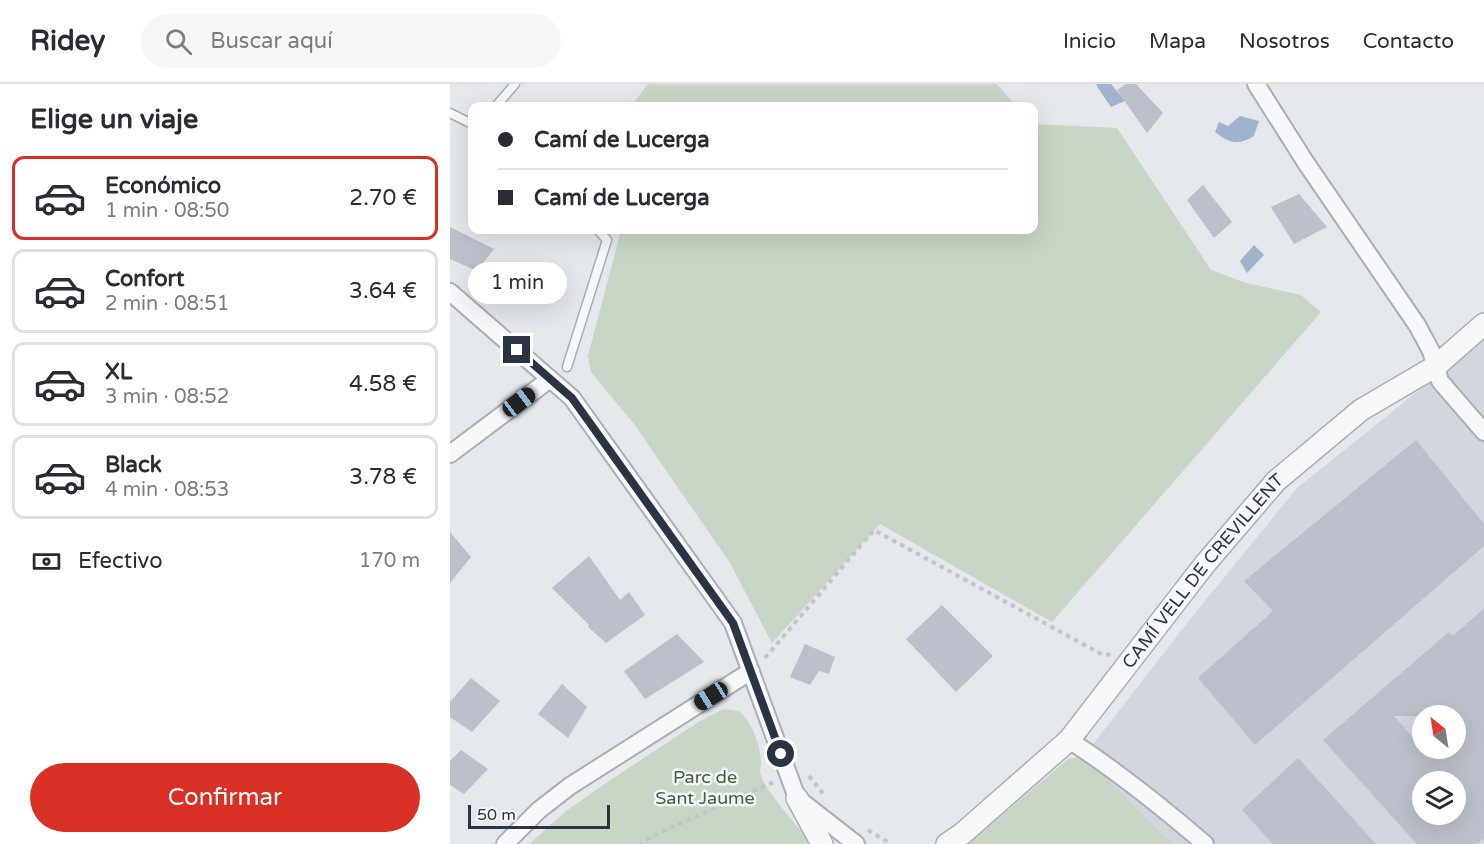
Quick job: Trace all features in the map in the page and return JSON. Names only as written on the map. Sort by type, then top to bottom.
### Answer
[{"type":"street","points":[[1256,84],[1306,163],[1417,325],[1431,351],[1440,381],[1484,432]]},
{"type":"street","points":[[450,292],[572,398],[733,623],[797,798],[822,844]]},
{"type":"street","name":"CAMÍ VELL DE CREVILLENT","points":[[947,844],[962,834],[1070,740],[1205,564],[1276,482],[1361,410],[1436,366],[1484,324]]},
{"type":"street","points":[[450,454],[550,379]]},
{"type":"street","points":[[505,844],[539,810],[570,786],[750,671]]},
{"type":"street","points":[[1070,740],[1103,761],[1205,844]]},
{"type":"street","points":[[797,798],[856,844]]},
{"type":"lane","points":[[499,102],[514,84]]},
{"type":"lane","points":[[450,113],[468,122]]},
{"type":"lane","points":[[567,368],[607,240],[602,234]]},
{"type":"path","points":[[765,658],[874,530],[1103,655],[1114,653]]},
{"type":"path","points":[[638,844],[789,775]]},
{"type":"path","points":[[649,838],[651,844]]},
{"type":"shaded area","points":[[1484,338],[1484,844],[1173,844],[1084,756],[1191,618],[1297,488]]},
{"type":"green space","points":[[648,84],[997,84],[1013,102],[634,102]]},
{"type":"green space","points":[[1038,124],[1117,128],[1211,270],[1246,283],[1301,295],[1321,312],[1052,622],[880,524],[772,643],[730,563],[634,424],[591,372],[588,356],[620,234],[1038,234]]},
{"type":"green space","name":"Parc de Sant Jaume","points":[[723,709],[739,711],[748,722],[759,749],[762,779],[810,844],[529,844],[566,811],[606,783],[700,721]]},
{"type":"green space","points":[[1084,756],[1173,844],[968,844],[1068,759]]},
{"type":"water","points":[[1097,84],[1111,84],[1125,101],[1111,107]]},
{"type":"water","points":[[1240,116],[1259,121],[1254,136],[1234,142],[1215,132],[1219,122],[1228,126]]},
{"type":"water","points":[[1254,245],[1264,255],[1247,273],[1240,261]]},
{"type":"building","points":[[1126,84],[1136,84],[1163,113],[1147,133],[1117,90]]},
{"type":"building","points":[[1203,185],[1232,222],[1214,238],[1187,200]]},
{"type":"building","points":[[1299,194],[1327,227],[1294,244],[1271,207]]},
{"type":"building","points":[[450,227],[494,249],[477,271],[450,259]]},
{"type":"building","points":[[1416,440],[1484,524],[1484,546],[1255,745],[1198,678],[1273,611],[1244,581]]},
{"type":"building","points":[[450,532],[471,557],[450,583]]},
{"type":"building","points":[[589,556],[620,600],[629,592],[645,615],[606,643],[552,588]]},
{"type":"building","points":[[942,605],[993,656],[956,692],[906,639]]},
{"type":"building","points":[[1484,608],[1484,838],[1477,844],[1417,844],[1323,740],[1449,632],[1453,636]]},
{"type":"building","points":[[677,634],[704,662],[645,699],[624,671]]},
{"type":"building","points":[[805,644],[835,657],[829,674],[819,671],[810,685],[790,677]]},
{"type":"building","points":[[471,678],[500,701],[472,732],[450,717],[450,702]]},
{"type":"building","points":[[562,684],[587,707],[568,738],[538,714]]},
{"type":"building","points":[[461,750],[488,769],[464,794],[450,785],[450,761]]},
{"type":"building","points":[[1298,758],[1376,844],[1273,844],[1242,810]]},
{"type":"route","points":[[517,350],[572,398],[733,623],[781,754]]}]
